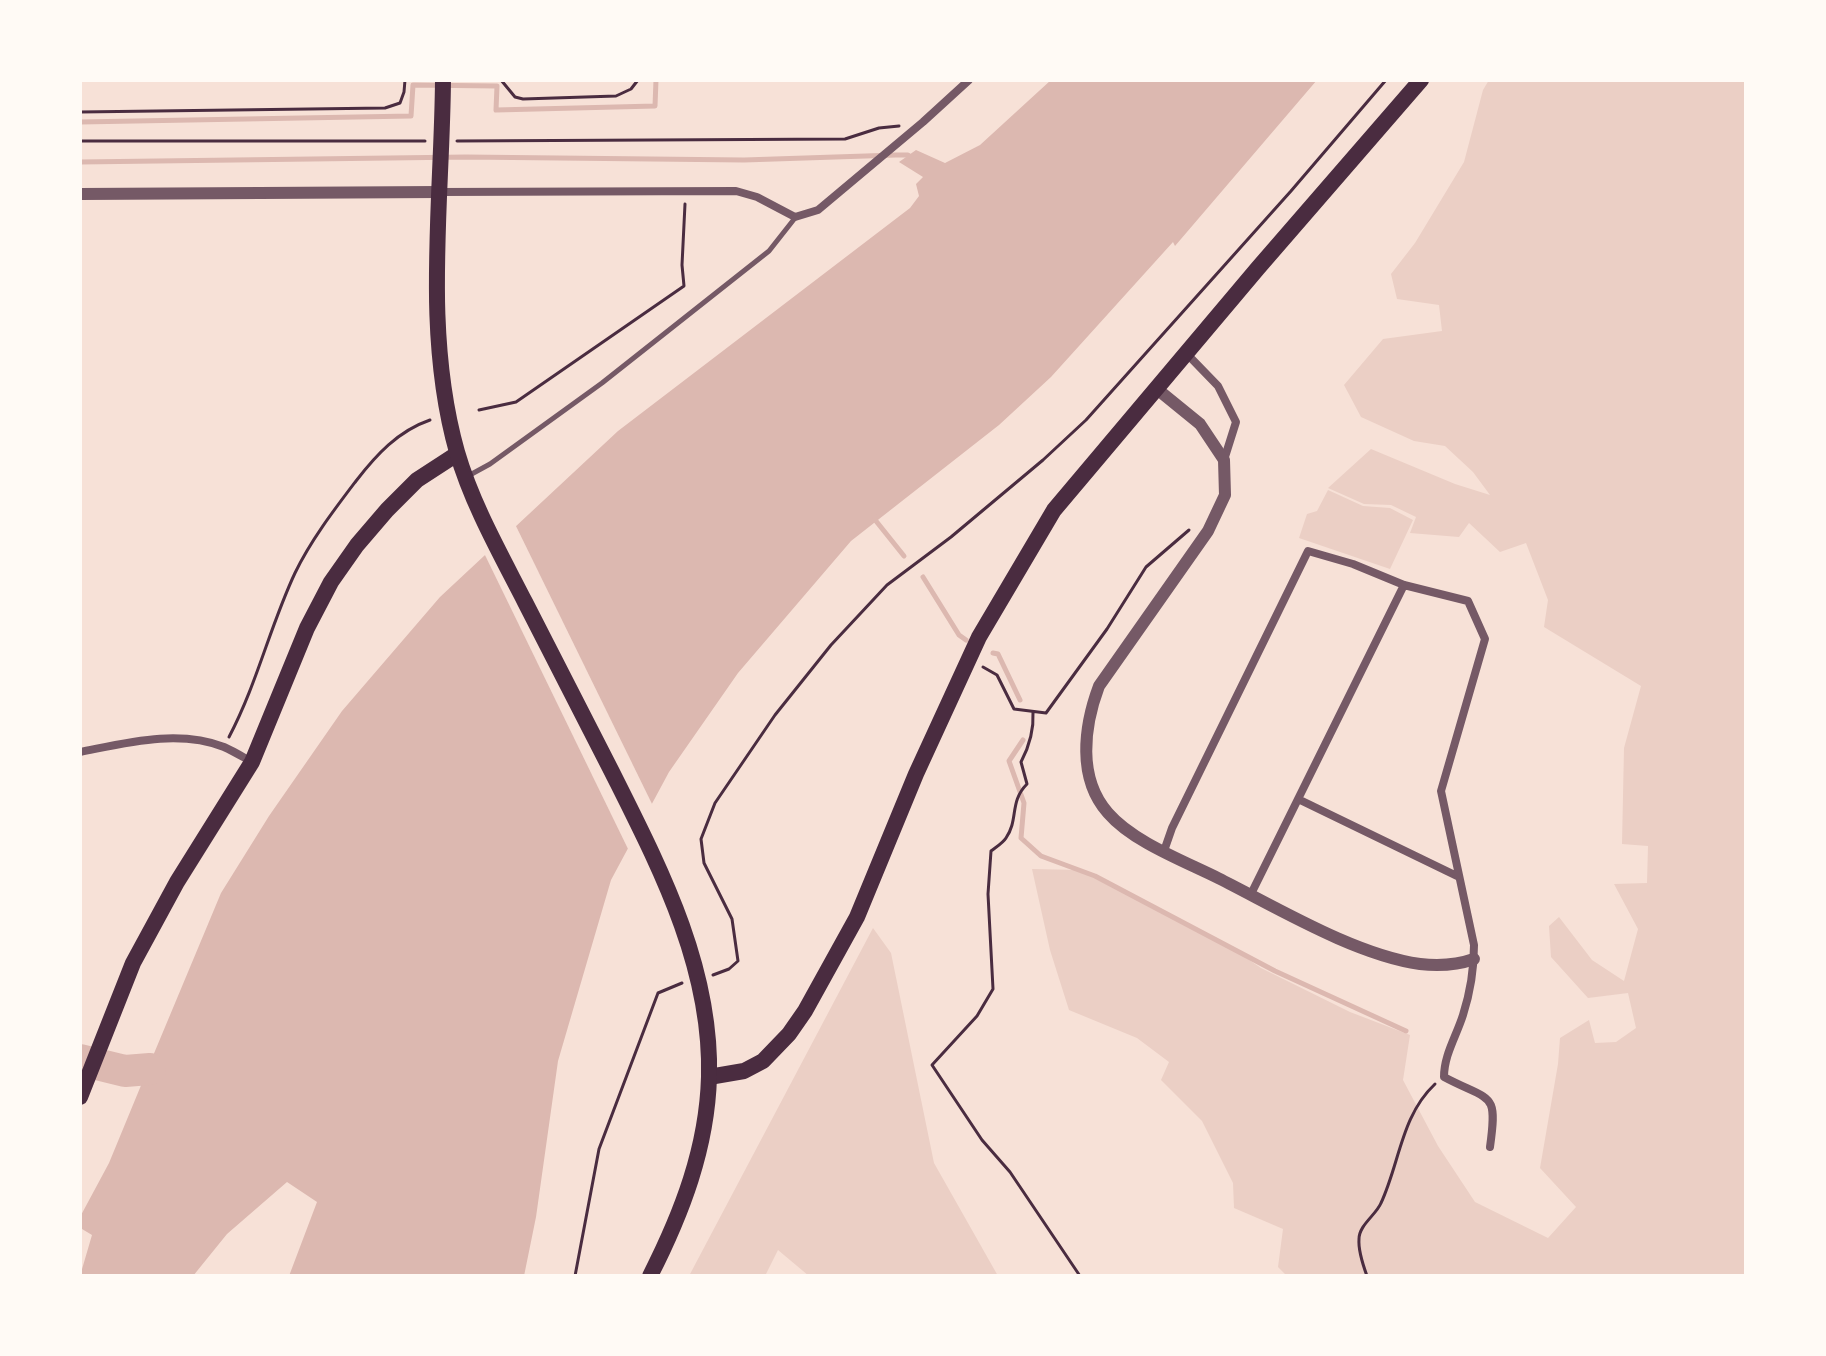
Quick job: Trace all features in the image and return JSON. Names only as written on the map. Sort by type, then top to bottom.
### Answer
[{"type":"main road","points":[[443,80],[438,345],[457,454],[481,510],[647,842],[685,931],[699,979],[709,1077],[700,1144],[689,1188],[671,1236],[650,1276]]},
{"type":"main road","points":[[709,1077],[744,1071],[763,1061],[783,1041],[805,1011],[863,906],[916,774],[969,658],[1054,510],[1421,80]]},
{"type":"main road","points":[[85,1082],[133,963],[177,882],[252,762],[307,628],[331,582],[387,510],[417,480],[457,454]]},
{"type":"street","points":[[80,194],[736,191],[757,197],[795,217],[818,210],[969,80]]},
{"type":"street","points":[[1187,354],[1218,386],[1236,422],[1224,460],[1225,495],[1208,531],[1099,686],[1089,712],[1085,744],[1094,791],[1108,814],[1142,840],[1373,952],[1420,964],[1460,964],[1474,959]]},
{"type":"street","points":[[1157,389],[1200,424],[1224,460]]},
{"type":"street","points":[[1164,851],[1172,828],[1308,551],[1353,564],[1404,585],[1468,601],[1485,639],[1441,791],[1474,945],[1474,959],[1463,1015],[1444,1064],[1444,1077],[1484,1095],[1493,1106],[1490,1147]]},
{"type":"street","points":[[1251,894],[1404,585]]},
{"type":"street","points":[[80,752],[151,739],[204,742],[224,747],[252,762]]},
{"type":"street","points":[[1298,799],[1459,877]]},
{"type":"lane","points":[[467,477],[490,464],[602,383],[769,251],[795,217]]},
{"type":"path","points":[[80,112],[385,108],[400,103],[405,80]]},
{"type":"path","points":[[501,80],[515,97],[523,99],[616,96],[631,89],[638,80]]},
{"type":"path","points":[[575,1276],[599,1149],[658,993],[729,969],[738,961],[732,919],[704,863],[701,839],[715,803],[775,715],[831,645],[887,585],[963,528],[1086,420],[1386,80]]},
{"type":"path","points":[[80,141],[845,139],[879,128],[923,122]]},
{"type":"path","points":[[479,410],[516,402],[684,286],[685,191]]},
{"type":"path","points":[[224,747],[245,706],[296,571],[333,511],[363,472],[396,438],[412,426],[430,420]]},
{"type":"path","points":[[969,658],[997,675],[1014,709],[1046,713],[1107,629],[1146,567],[1190,529]]},
{"type":"path","points":[[80,544],[80,641]]},
{"type":"path","points":[[1033,712],[1034,726],[1021,762],[1027,784],[1017,794],[1013,821],[1006,839],[991,851],[988,894],[993,989],[977,1016],[932,1065],[982,1140],[1010,1172],[1080,1276]]},
{"type":"path","points":[[1367,1276],[1359,1240],[1361,1230],[1381,1204],[1419,1099],[1444,1077]]},
{"type":"shaded area","points":[[1051,80],[1317,80],[1175,246],[1173,242],[1051,377],[999,425],[851,541],[738,673],[669,772],[611,880],[558,1061],[536,1217],[524,1276],[289,1276],[317,1202],[287,1182],[227,1234],[193,1276],[80,1276],[92,1235],[82,1229],[80,1217],[109,1163],[142,1083],[107,1069],[113,1059],[150,1063],[221,893],[269,816],[342,711],[440,597],[618,431],[910,208],[919,196],[916,184],[923,177],[899,162],[916,150],[945,163],[980,145]]},
{"type":"shaded area","points":[[1489,80],[1746,80],[1746,1276],[1287,1276],[1278,1267],[1283,1229],[1234,1208],[1233,1183],[1202,1121],[1161,1080],[1169,1062],[1137,1038],[1069,1010],[1050,950],[1032,869],[1079,870],[1236,951],[1261,968],[1350,1012],[1410,1035],[1403,1080],[1438,1146],[1475,1202],[1548,1238],[1576,1207],[1540,1168],[1560,1038],[1589,1020],[1595,1043],[1616,1042],[1636,1028],[1628,993],[1588,998],[1551,957],[1549,926],[1559,917],[1592,960],[1624,981],[1638,929],[1614,884],[1647,883],[1648,846],[1622,844],[1624,748],[1641,686],[1544,627],[1548,600],[1526,543],[1500,552],[1469,523],[1459,537],[1410,533],[1416,517],[1391,505],[1364,504],[1328,488],[1371,449],[1490,495],[1473,472],[1445,446],[1414,441],[1361,417],[1344,385],[1383,339],[1442,331],[1439,305],[1397,299],[1391,274],[1415,243],[1464,162],[1483,90]]},
{"type":"shaded area","points":[[1328,490],[1363,506],[1390,508],[1413,520],[1390,569],[1299,538],[1307,514],[1317,511]]},
{"type":"shaded area","points":[[873,928],[891,953],[934,1163],[998,1276],[809,1276],[778,1250],[765,1276],[689,1276]]},
{"type":"pier","points":[[514,522],[654,808],[630,853],[483,551]]},
{"type":"waterway","points":[[80,122],[411,116],[413,85],[497,86],[496,110],[655,106],[656,80]]},
{"type":"waterway","points":[[80,162],[466,157],[744,160],[896,155],[908,155],[914,159]]},
{"type":"waterway","points":[[874,515],[904,556]]},
{"type":"waterway","points":[[923,577],[959,635],[966,640]]},
{"type":"waterway","points":[[993,653],[998,654],[1020,700]]},
{"type":"waterway","points":[[1023,740],[1009,761],[1024,803],[1021,838],[1041,856],[1095,876],[1275,971],[1406,1031]]},
{"type":"waterway","points":[[80,1060],[125,1071],[150,1069]]}]
